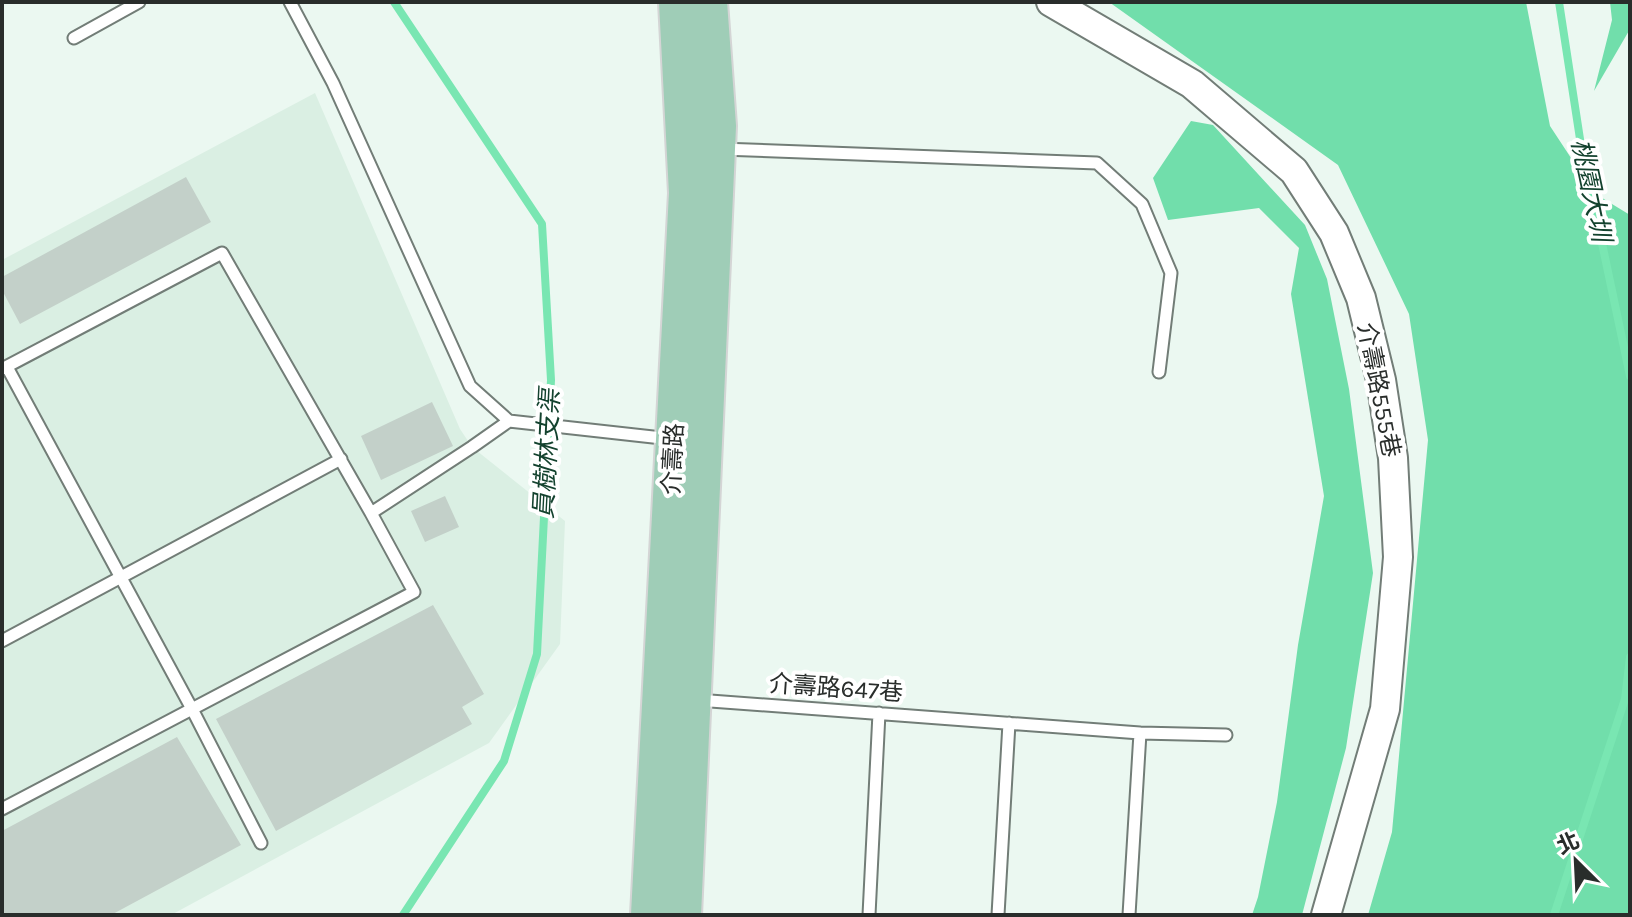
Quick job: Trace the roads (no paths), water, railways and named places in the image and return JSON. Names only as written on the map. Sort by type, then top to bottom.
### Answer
[{"type":"main road","name":"介壽路","points":[[677,2],[687,193],[689,440]]},
{"type":"main road","name":"介壽路","points":[[683,915],[677,698],[689,440],[718,126],[709,2]]},
{"type":"main road","name":"介壽路","points":[[649,915],[677,698]]},
{"type":"street","name":"介壽路555巷","points":[[1051,2],[1192,84],[1294,171],[1334,233],[1361,298],[1381,380],[1393,458],[1398,557],[1385,709],[1326,915]]},
{"type":"lane","points":[[74,38],[139,2]]},
{"type":"lane","points":[[290,2],[333,83],[470,386],[509,421],[689,440]]},
{"type":"lane","points":[[716,149],[1097,163],[1142,204],[1171,273],[1159,372]]},
{"type":"lane","points":[[2,809],[192,709],[414,592],[222,253],[4,368],[122,577],[192,709],[261,843]]},
{"type":"lane","points":[[371,513],[509,421]]},
{"type":"lane","points":[[2,641],[341,459]]},
{"type":"lane","name":"介壽路647巷","points":[[677,698],[1140,733],[1226,735]]},
{"type":"lane","points":[[869,915],[879,713]]},
{"type":"lane","points":[[998,915],[1009,723]]},
{"type":"lane","points":[[1129,915],[1140,733]]},
{"type":"waterway","name":"員樹林支渠","points":[[394,2],[542,224],[551,380],[537,654],[504,761],[403,915]]},
{"type":"waterway","name":"桃園大圳","points":[[1559,2],[1580,139],[1630,376]]},
{"type":"waterway","name":"桃園大圳","points":[[1554,915],[1625,699],[1630,657]]}]
